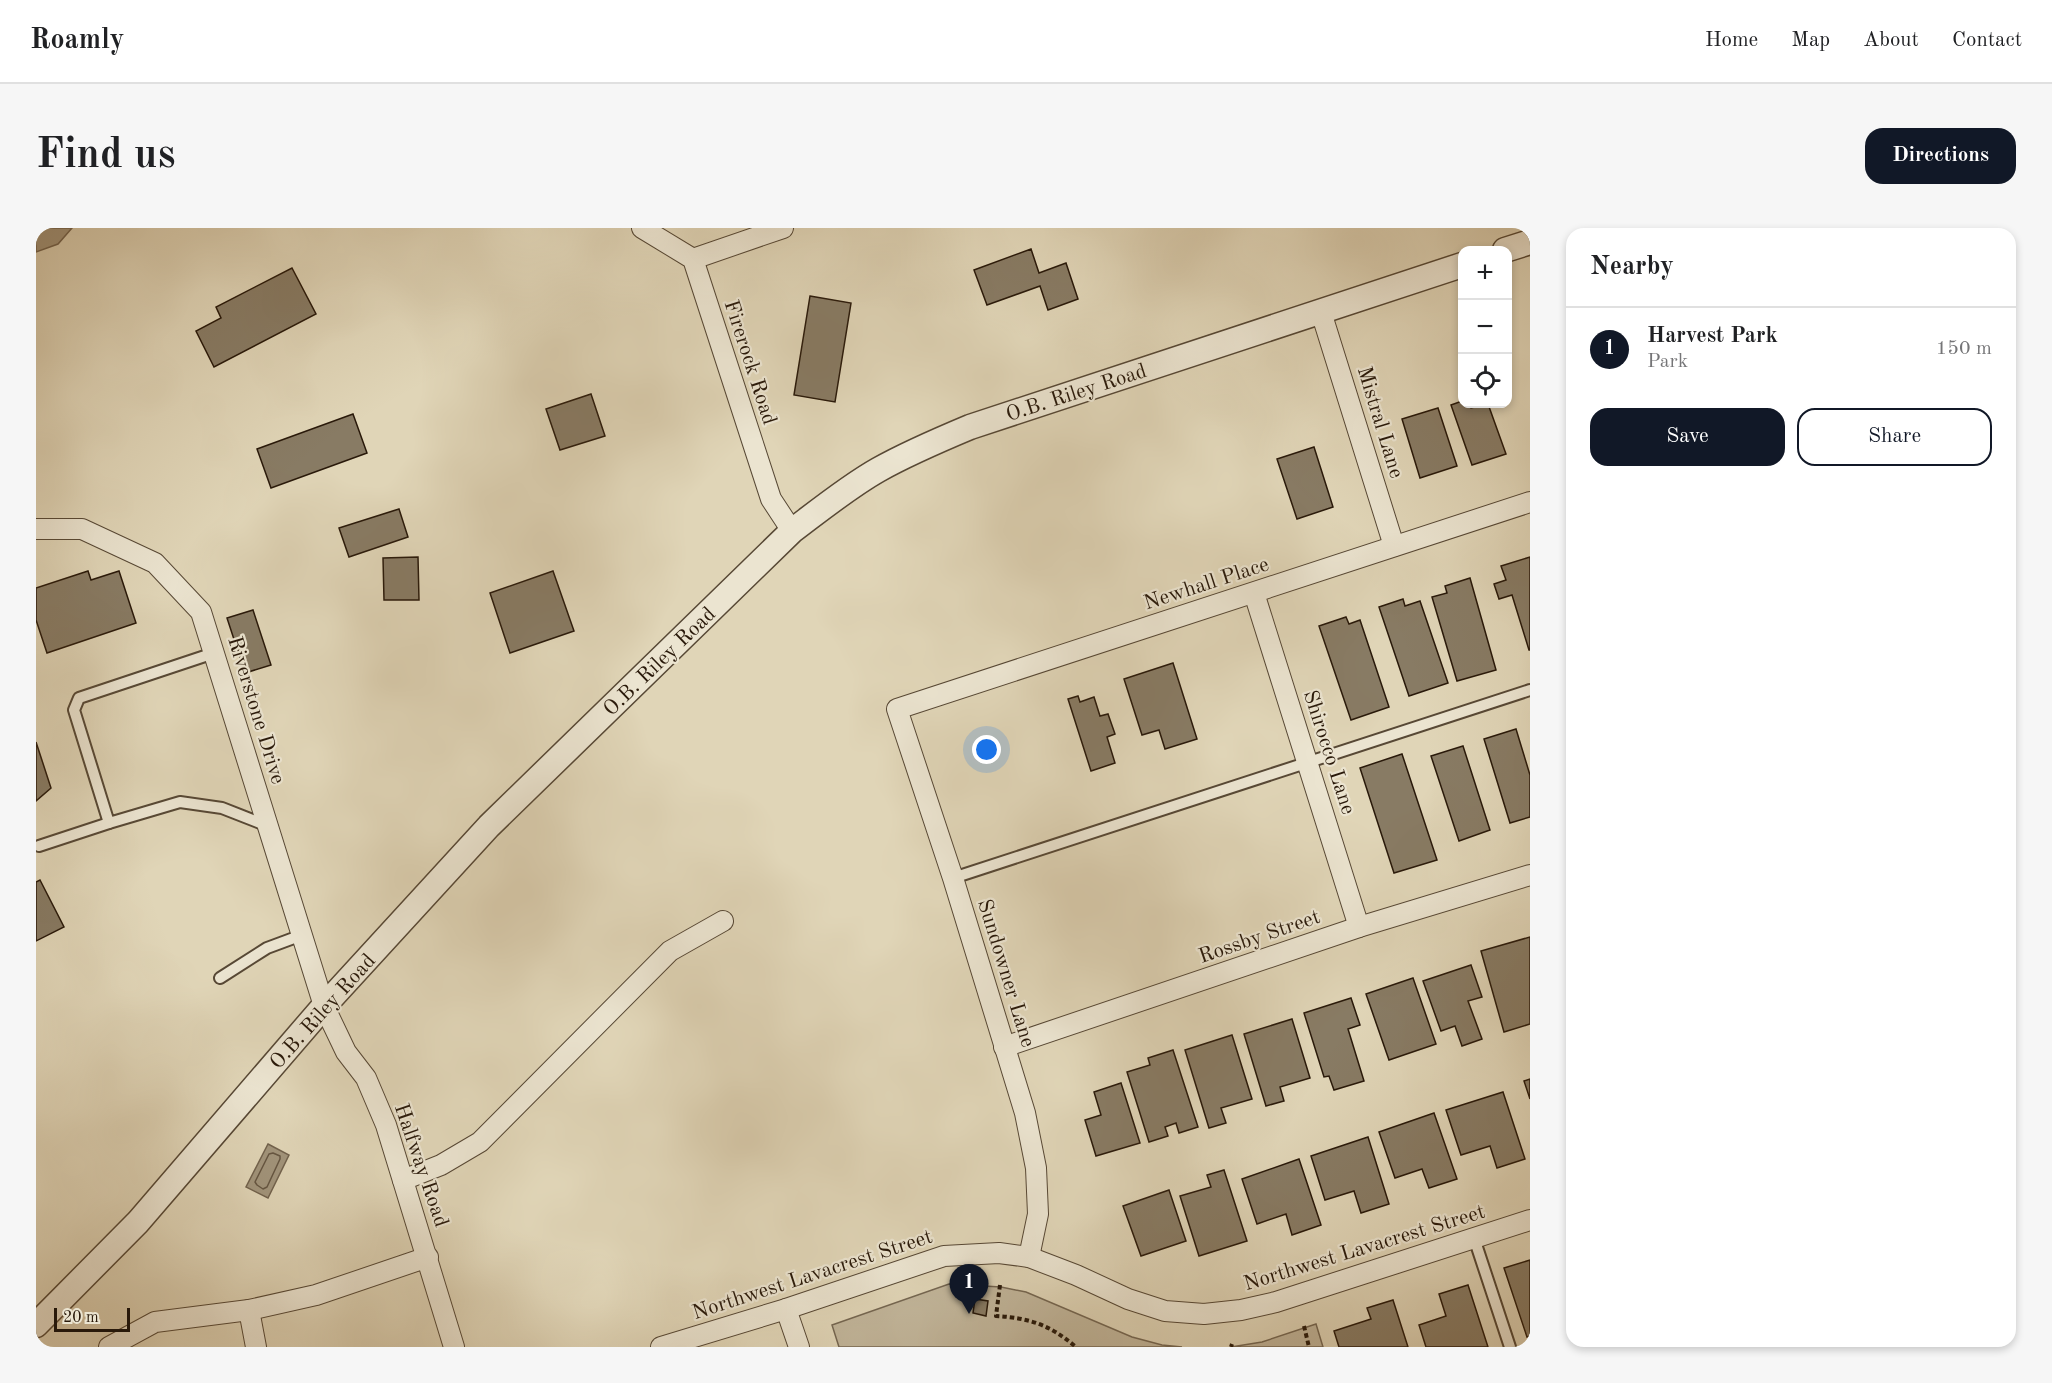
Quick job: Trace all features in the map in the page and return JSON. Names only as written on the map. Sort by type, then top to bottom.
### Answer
[{"type":"street","points":[[642,228],[693,259],[783,228]]},
{"type":"street","points":[[1512,248],[1530,242]]},
{"type":"street","name":"Firerock Road","points":[[693,259],[771,499],[792,531]]},
{"type":"street","name":"O.B. Riley Road","points":[[36,1325],[138,1222],[324,1006],[489,826],[792,531],[877,471],[920,448],[970,427],[1458,266]]},
{"type":"street","name":"Mistral Lane","points":[[1321,312],[1394,546]]},
{"type":"street","name":"Newhall Place","points":[[897,708],[1530,502]]},
{"type":"street","name":"Riverstone Drive","points":[[36,529],[82,530],[155,563],[201,612],[324,1006]]},
{"type":"street","name":"Shirocco Lane","points":[[1254,592],[1359,927]]},
{"type":"street","name":"Sundowner Lane","points":[[897,708],[1025,1113],[1036,1168],[1038,1214],[1029,1257]]},
{"type":"street","name":"Rossby Street","points":[[1004,1047],[1359,927],[1530,875]]},
{"type":"street","points":[[403,1180],[441,1165],[480,1142],[670,951],[723,921]]},
{"type":"street","name":"Halfway Road","points":[[324,1006],[346,1052],[366,1078],[386,1125],[454,1347]]},
{"type":"street","name":"Northwest Lavacrest Street","points":[[662,1347],[786,1309],[944,1256],[999,1253],[1029,1257],[1128,1299],[1165,1311],[1204,1314],[1241,1310],[1276,1302],[1530,1220]]},
{"type":"street","points":[[108,1347],[155,1322],[249,1310],[316,1295],[428,1257]]},
{"type":"street","points":[[786,1309],[799,1347]]},
{"type":"street","points":[[249,1310],[256,1347]]},
{"type":"lane","points":[[109,823],[74,710],[79,698],[214,653]]},
{"type":"lane","points":[[952,878],[1530,690]]},
{"type":"lane","points":[[39,846],[180,802],[222,808],[268,826]]},
{"type":"lane","points":[[220,978],[267,948],[302,935]]},
{"type":"lane","points":[[1474,1238],[1510,1347]]},
{"type":"path","points":[[1000,1285],[996,1316],[1023,1317],[1060,1334],[1076,1347]]},
{"type":"path","points":[[1304,1326],[1309,1347]]},
{"type":"shaded area","points":[[949,1284],[1001,1287],[1026,1292],[1132,1337],[1162,1345],[1182,1347],[839,1347],[832,1325]]},
{"type":"shaded area","points":[[1316,1324],[1323,1347],[1231,1347],[1262,1342]]},
{"type":"water","points":[[36,228],[72,228],[58,244],[36,252]]},
{"type":"water","points":[[268,1144],[289,1155],[268,1198],[246,1187]]},
{"type":"building","points":[[1031,249],[1039,273],[1066,263],[1078,299],[1048,310],[1040,286],[987,305],[974,270]]},
{"type":"building","points":[[292,268],[316,314],[214,367],[196,331],[221,318],[216,307]]},
{"type":"building","points":[[810,296],[851,303],[835,402],[794,395]]},
{"type":"building","points":[[591,394],[605,436],[560,450],[546,409]]},
{"type":"building","points":[[1458,402],[1458,408],[1489,408],[1506,454],[1472,465],[1451,405]]},
{"type":"building","points":[[1438,408],[1457,466],[1420,478],[1402,419]]},
{"type":"building","points":[[353,414],[367,453],[271,488],[257,449]]},
{"type":"building","points":[[1314,447],[1333,507],[1297,519],[1277,459]]},
{"type":"building","points":[[399,509],[408,537],[349,557],[339,528]]},
{"type":"building","points":[[418,557],[419,600],[384,600],[383,558]]},
{"type":"building","points":[[1530,557],[1529,650],[1512,595],[1499,599],[1494,584],[1506,580],[1501,566]]},
{"type":"building","points":[[88,571],[91,580],[119,571],[136,623],[47,653],[36,620],[36,588]]},
{"type":"building","points":[[553,571],[574,631],[510,653],[490,593]]},
{"type":"building","points":[[1470,578],[1496,670],[1457,681],[1432,597],[1447,593],[1445,586]]},
{"type":"building","points":[[1403,599],[1405,606],[1420,601],[1448,683],[1409,696],[1379,607]]},
{"type":"building","points":[[253,610],[271,665],[245,673],[227,618]]},
{"type":"building","points":[[1346,617],[1349,624],[1360,620],[1389,707],[1351,720],[1319,626]]},
{"type":"building","points":[[1173,663],[1197,739],[1165,749],[1159,730],[1142,735],[1124,679]]},
{"type":"building","points":[[1078,696],[1080,702],[1094,697],[1100,716],[1108,714],[1115,734],[1107,737],[1115,763],[1091,771],[1068,699]]},
{"type":"building","points":[[1516,729],[1530,775],[1530,817],[1510,823],[1484,739]]},
{"type":"building","points":[[36,742],[51,788],[36,801]]},
{"type":"building","points":[[1463,746],[1490,830],[1459,841],[1431,756]]},
{"type":"building","points":[[1402,754],[1437,860],[1394,873],[1360,768]]},
{"type":"building","points":[[40,880],[64,927],[36,941],[36,882]]},
{"type":"building","points":[[1530,937],[1530,1024],[1504,1032],[1481,951]]},
{"type":"building","points":[[1471,965],[1482,997],[1468,1001],[1482,1039],[1462,1046],[1455,1026],[1441,1031],[1423,981]]},
{"type":"building","points":[[1413,978],[1436,1044],[1389,1060],[1366,994]]},
{"type":"building","points":[[1351,998],[1360,1025],[1348,1029],[1364,1081],[1334,1090],[1329,1076],[1324,1077],[1304,1013]]},
{"type":"building","points":[[1292,1019],[1310,1078],[1280,1087],[1284,1101],[1266,1106],[1244,1034]]},
{"type":"building","points":[[1232,1035],[1252,1099],[1221,1108],[1226,1123],[1209,1128],[1185,1050]]},
{"type":"building","points":[[1173,1050],[1198,1127],[1179,1133],[1176,1123],[1165,1127],[1168,1136],[1149,1142],[1127,1072],[1150,1065],[1148,1058]]},
{"type":"building","points":[[1530,1079],[1530,1099],[1524,1081]]},
{"type":"building","points":[[1121,1083],[1140,1143],[1096,1156],[1085,1120],[1101,1115],[1094,1092]]},
{"type":"building","points":[[1503,1092],[1525,1159],[1497,1168],[1490,1146],[1461,1155],[1446,1110]]},
{"type":"building","points":[[1434,1113],[1457,1179],[1429,1188],[1422,1169],[1395,1178],[1379,1132]]},
{"type":"building","points":[[1368,1137],[1389,1204],[1361,1213],[1354,1191],[1325,1200],[1311,1156]]},
{"type":"building","points":[[1299,1159],[1321,1225],[1292,1235],[1286,1214],[1257,1224],[1242,1179]]},
{"type":"building","points":[[1224,1170],[1247,1241],[1199,1256],[1180,1196],[1211,1187],[1207,1175]]},
{"type":"building","points":[[1169,1190],[1186,1241],[1141,1256],[1123,1206]]},
{"type":"building","points":[[1530,1260],[1530,1336],[1527,1337],[1504,1268]]},
{"type":"building","points":[[1468,1285],[1488,1347],[1426,1347],[1419,1325],[1446,1316],[1439,1294]]},
{"type":"building","points":[[975,1299],[988,1301],[986,1316],[973,1313]]},
{"type":"building","points":[[1393,1300],[1408,1347],[1339,1347],[1334,1331],[1371,1319],[1367,1308]]},
{"type":"place","name":"Harvest Park","points":[[969,1314]]}]
